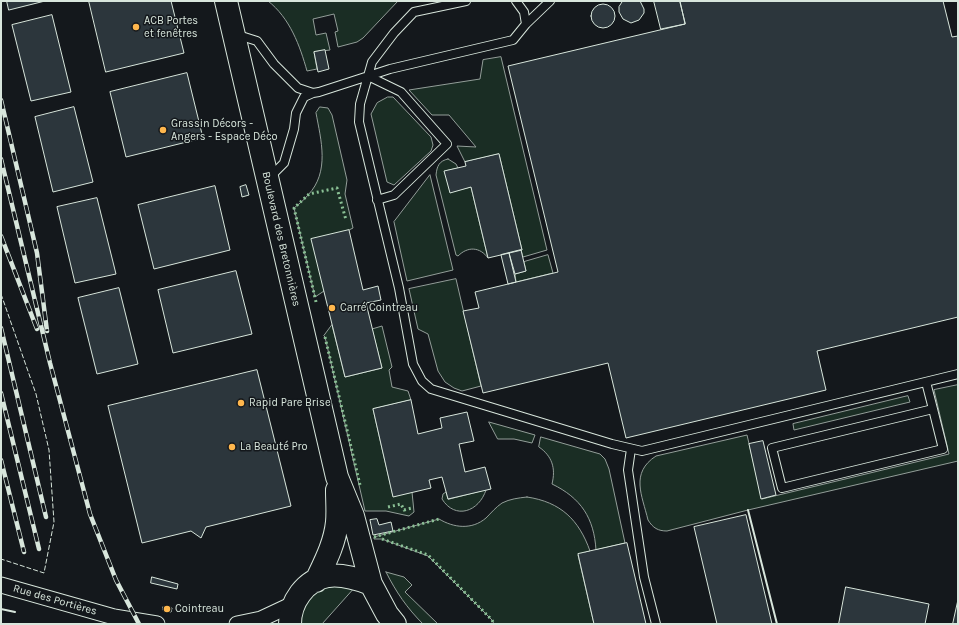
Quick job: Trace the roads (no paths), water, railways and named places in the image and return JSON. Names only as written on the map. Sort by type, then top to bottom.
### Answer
[{"type":"street","name":"Boulevard des Bretonnières","points":[[226,1],[337,477],[352,516],[371,584],[387,614],[395,624]]},
{"type":"street","name":"Boulevard des Bretonnières","points":[[316,581],[330,551],[335,536],[337,521],[337,477]]},
{"type":"street","points":[[238,624],[291,614],[307,587],[328,576],[355,578],[371,584]]},
{"type":"street","name":"Rue des Portières","points":[[1,585],[114,620],[157,624]]},
{"type":"lane","points":[[466,1],[414,12],[394,33],[372,62],[360,104],[360,122],[377,200],[399,288],[413,364],[422,381],[431,389],[612,444],[642,451],[958,374]]},
{"type":"lane","points":[[516,1],[524,12],[526,24]]},
{"type":"lane","points":[[267,179],[284,163],[294,129],[296,113],[304,97],[390,69],[513,40],[526,24],[550,1]]},
{"type":"lane","points":[[233,33],[258,41],[274,64],[298,88],[313,93]]},
{"type":"lane","points":[[368,76],[401,92],[447,144],[394,195],[377,200]]},
{"type":"lane","points":[[926,382],[933,409],[942,449],[782,488],[772,448],[933,409]]},
{"type":"lane","points":[[631,449],[628,470],[629,478],[644,577],[656,624]]},
{"type":"railway","points":[[1,100],[37,253],[47,331]]},
{"type":"railway","points":[[1,159],[50,363],[90,514],[116,580],[139,624]]},
{"type":"railway","points":[[1,236],[37,329]]},
{"type":"railway","points":[[1,328],[46,517]]},
{"type":"railway","points":[[1,393],[39,549]]},
{"type":"railway","points":[[1,460],[24,552]]},
{"type":"place","name":"ACB Portes et fenêtres","points":[[136,27]]},
{"type":"place","name":"Grassin Décors - Angers - Espace Déco","points":[[163,130]]},
{"type":"place","name":"Carré Cointreau","points":[[332,308]]},
{"type":"place","name":"Rapid Pare Brise","points":[[241,403]]},
{"type":"place","name":"La Beauté Pro","points":[[232,447]]},
{"type":"place","name":"Cointreau","points":[[167,609]]}]
